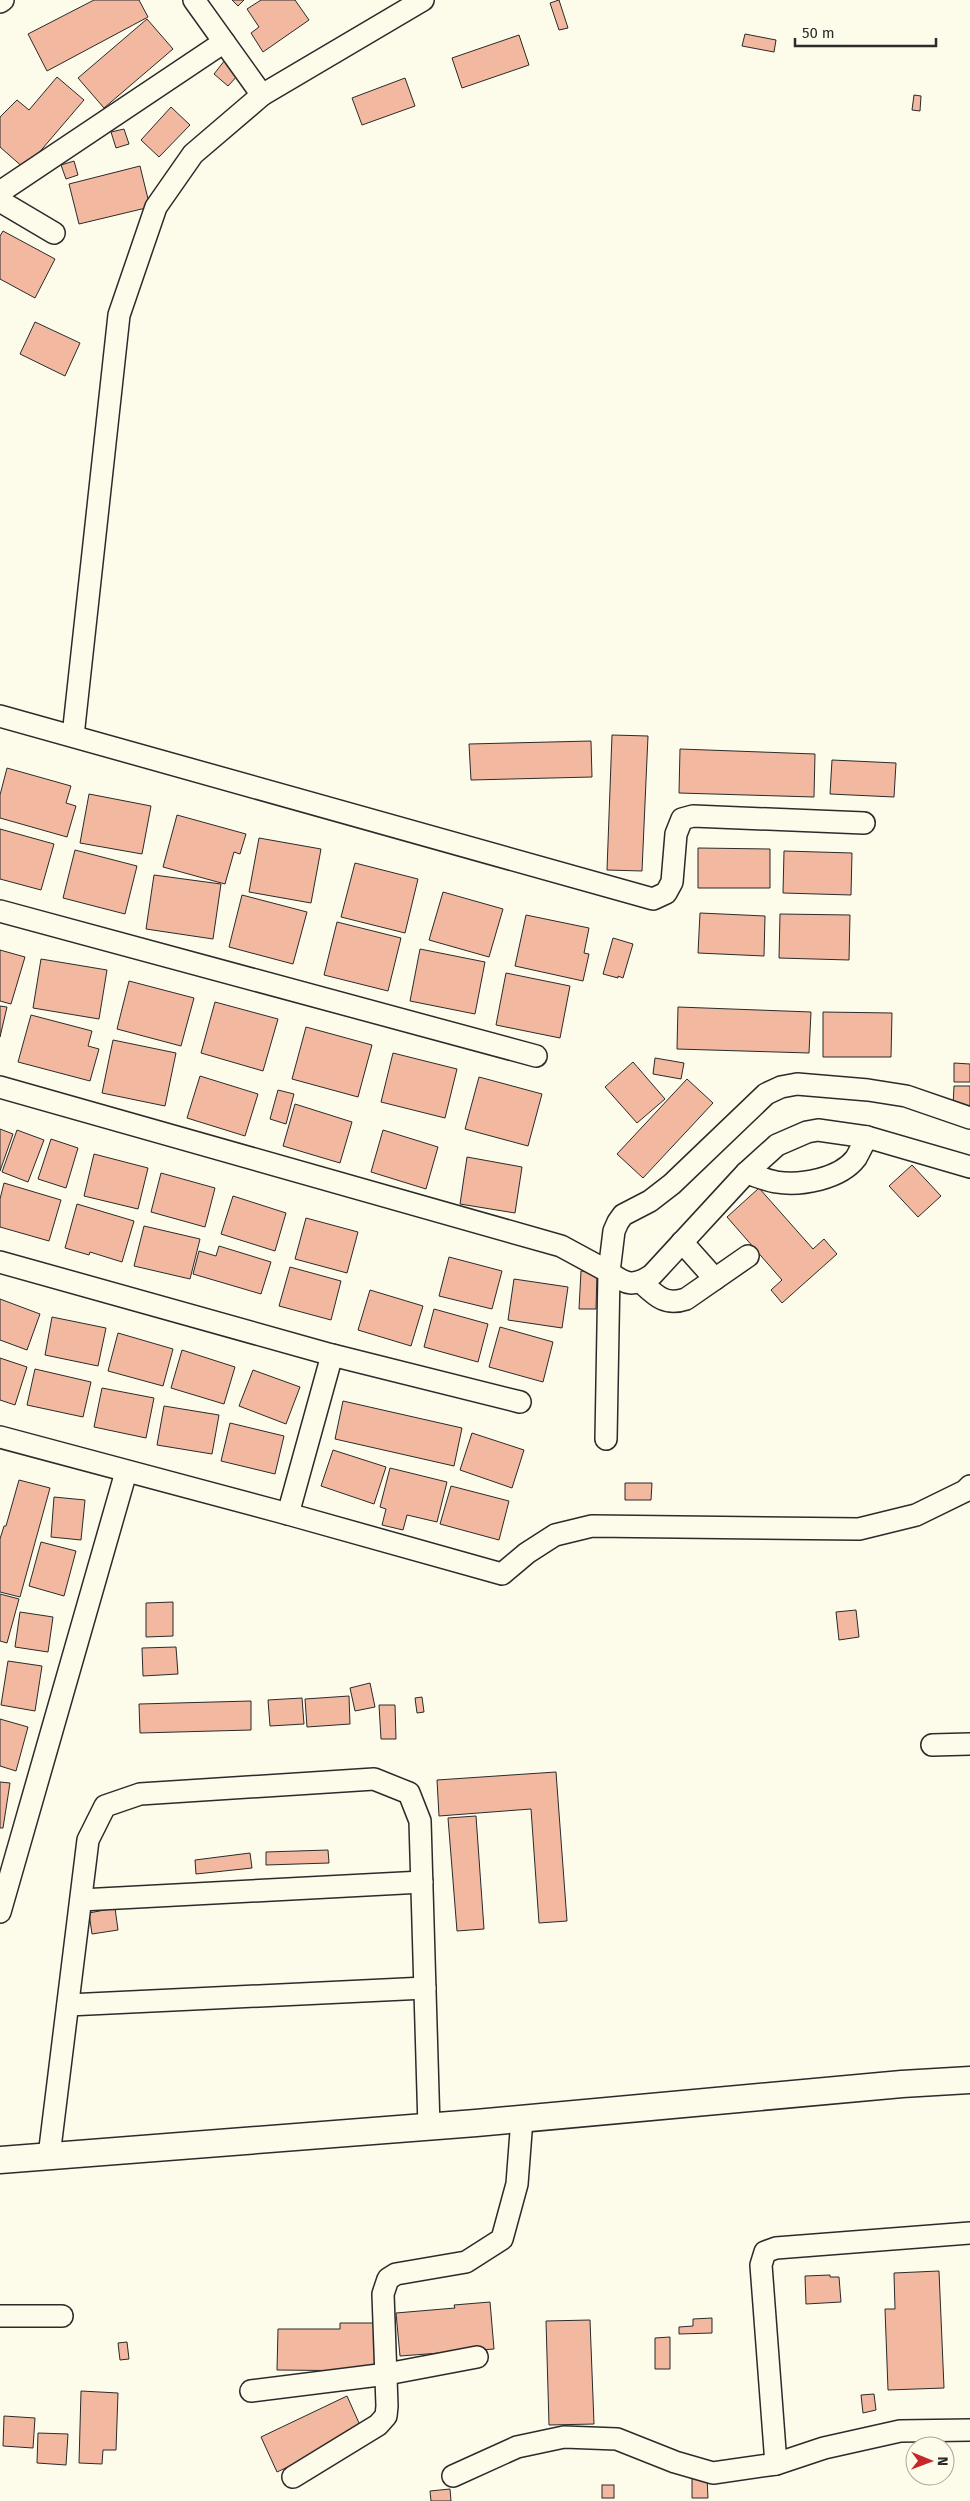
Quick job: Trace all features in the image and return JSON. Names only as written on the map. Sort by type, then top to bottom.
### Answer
[{"type":"main road","points":[[0,2160],[428,2127],[902,2084],[970,2080]]},
{"type":"street","points":[[194,0],[262,96]]},
{"type":"street","points":[[73,736],[119,315],[156,207],[193,154],[262,96],[423,0]]},
{"type":"street","points":[[0,192],[224,42]]},
{"type":"street","points":[[0,200],[54,233]]},
{"type":"street","points":[[0,716],[653,899],[666,893],[672,882],[676,834],[682,819],[693,816],[864,823]]},
{"type":"street","points":[[0,911],[536,1056]]},
{"type":"street","points":[[606,1439],[609,1272],[614,1231],[623,1216],[650,1201],[672,1184],[766,1094],[781,1087],[797,1084],[868,1090],[906,1096],[970,1118]]},
{"type":"street","points":[[0,1088],[562,1246],[609,1272],[620,1281],[630,1283],[640,1282],[652,1275],[746,1173],[777,1145],[807,1132],[818,1130],[867,1137],[970,1167]]},
{"type":"street","points":[[746,1173],[777,1182],[806,1182],[825,1177],[844,1169],[856,1158],[867,1137]]},
{"type":"street","points":[[682,1242],[715,1279]]},
{"type":"street","points":[[640,1282],[659,1299],[667,1302],[686,1300],[748,1256]]},
{"type":"street","points":[[0,1262],[332,1355],[520,1402]]},
{"type":"street","points":[[288,1514],[332,1355]]},
{"type":"street","points":[[0,1437],[288,1514],[502,1574],[527,1553],[555,1535],[592,1526],[859,1528],[916,1515],[965,1491],[970,1486]]},
{"type":"street","points":[[0,1912],[126,1472]]},
{"type":"street","points":[[932,1745],[970,1744]]},
{"type":"street","points":[[49,2156],[88,1840],[105,1806],[140,1794],[374,1779],[408,1793],[420,1821],[428,2127]]},
{"type":"street","points":[[81,1900],[422,1882]]},
{"type":"street","points":[[68,2005],[425,1988]]},
{"type":"street","points":[[293,2477],[378,2425],[386,2416],[387,2374],[383,2294],[388,2279],[396,2274],[466,2262],[502,2239],[517,2184],[522,2119]]},
{"type":"street","points":[[776,2464],[761,2265],[765,2252],[776,2248],[970,2233]]},
{"type":"street","points":[[0,2316],[62,2316]]},
{"type":"street","points":[[251,2391],[387,2374],[477,2357]]},
{"type":"street","points":[[453,2476],[517,2447],[564,2437],[617,2439],[675,2462],[713,2473],[776,2464],[824,2448],[900,2431],[970,2430]]},
{"type":"building","points":[[94,0],[139,0],[148,17],[47,71],[28,34]]},
{"type":"building","points":[[232,0],[244,0],[238,6]]},
{"type":"building","points":[[261,0],[295,0],[309,20],[263,52],[251,33],[259,27],[247,9]]},
{"type":"building","points":[[559,0],[568,28],[559,30],[550,3]]},
{"type":"building","points":[[147,19],[173,49],[104,108],[78,78]]},
{"type":"building","points":[[745,34],[776,40],[774,52],[742,46]]},
{"type":"building","points":[[519,35],[529,65],[462,88],[452,58]]},
{"type":"building","points":[[225,60],[240,73],[228,86],[214,74]]},
{"type":"building","points":[[57,77],[84,100],[25,169],[0,147],[0,117],[17,100],[29,110]]},
{"type":"building","points":[[405,78],[415,106],[362,125],[352,98]]},
{"type":"building","points":[[914,95],[921,96],[920,111],[912,110]]},
{"type":"building","points":[[171,107],[190,125],[159,157],[141,140]]},
{"type":"building","points":[[124,129],[129,144],[116,148],[111,132]]},
{"type":"building","points":[[74,161],[78,175],[66,179],[61,165]]},
{"type":"building","points":[[140,166],[150,207],[79,224],[69,184]]},
{"type":"building","points":[[3,231],[55,259],[35,298],[0,279],[0,236]]},
{"type":"building","points":[[35,322],[80,343],[65,376],[20,354]]},
{"type":"building","points":[[612,735],[648,736],[642,871],[607,870]]},
{"type":"building","points":[[591,741],[592,777],[471,780],[469,744]]},
{"type":"building","points":[[680,749],[815,754],[814,797],[679,793]]},
{"type":"building","points":[[832,760],[896,763],[894,797],[830,794]]},
{"type":"building","points":[[7,768],[71,786],[66,803],[76,806],[67,837],[0,818],[0,795]]},
{"type":"building","points":[[89,794],[151,806],[142,854],[80,843]]},
{"type":"building","points":[[177,815],[246,834],[240,854],[234,852],[225,884],[163,867]]},
{"type":"building","points":[[0,829],[54,844],[41,890],[0,879]]},
{"type":"building","points":[[259,838],[321,849],[311,903],[249,892]]},
{"type":"building","points":[[698,848],[770,849],[770,888],[698,888]]},
{"type":"building","points":[[75,850],[137,866],[125,914],[63,898]]},
{"type":"building","points":[[784,851],[852,853],[851,895],[783,893]]},
{"type":"building","points":[[355,863],[418,879],[405,933],[341,917]]},
{"type":"building","points":[[154,875],[221,884],[213,939],[146,929]]},
{"type":"building","points":[[443,892],[503,909],[489,957],[429,940]]},
{"type":"building","points":[[242,895],[307,912],[293,964],[229,947]]},
{"type":"building","points":[[700,913],[765,916],[764,956],[698,953]]},
{"type":"building","points":[[780,914],[850,915],[849,960],[779,958]]},
{"type":"building","points":[[526,915],[589,928],[584,953],[589,954],[583,981],[515,966]]},
{"type":"building","points":[[337,922],[401,938],[388,991],[324,975]]},
{"type":"building","points":[[613,938],[633,944],[623,978],[603,974]]},
{"type":"building","points":[[420,949],[485,962],[475,1014],[410,1001]]},
{"type":"building","points":[[0,950],[25,957],[11,1004],[0,1001]]},
{"type":"building","points":[[41,959],[107,970],[99,1019],[33,1008]]},
{"type":"building","points":[[506,973],[570,986],[560,1038],[496,1025]]},
{"type":"building","points":[[129,981],[194,998],[181,1046],[117,1029]]},
{"type":"building","points":[[215,1002],[278,1019],[263,1071],[201,1053]]},
{"type":"building","points":[[0,1006],[7,1007],[0,1037]]},
{"type":"building","points":[[678,1007],[811,1012],[809,1053],[677,1049]]},
{"type":"building","points":[[823,1012],[892,1013],[891,1057],[823,1057]]},
{"type":"building","points":[[31,1015],[92,1031],[88,1046],[99,1049],[90,1081],[18,1062]]},
{"type":"building","points":[[306,1027],[372,1045],[358,1097],[292,1079]]},
{"type":"building","points":[[113,1040],[176,1053],[165,1106],[102,1093]]},
{"type":"building","points":[[393,1053],[457,1069],[445,1118],[381,1102]]},
{"type":"building","points":[[655,1058],[684,1063],[681,1079],[653,1074]]},
{"type":"building","points":[[633,1062],[665,1099],[637,1123],[605,1087]]},
{"type":"building","points":[[954,1063],[970,1064],[970,1082],[954,1082]]},
{"type":"building","points":[[200,1076],[258,1094],[245,1136],[187,1118]]},
{"type":"building","points":[[479,1077],[542,1094],[528,1146],[465,1129]]},
{"type":"building","points":[[687,1079],[713,1103],[643,1178],[617,1154]]},
{"type":"building","points":[[954,1086],[970,1086],[970,1107],[953,1106]]},
{"type":"building","points":[[278,1090],[294,1094],[286,1124],[270,1119]]},
{"type":"building","points":[[295,1104],[352,1122],[340,1163],[283,1146]]},
{"type":"building","points":[[0,1129],[13,1134],[0,1171]]},
{"type":"building","points":[[17,1130],[44,1140],[28,1182],[2,1172]]},
{"type":"building","points":[[383,1130],[438,1147],[426,1189],[371,1172]]},
{"type":"building","points":[[51,1139],[78,1148],[66,1188],[38,1179]]},
{"type":"building","points":[[94,1154],[148,1168],[138,1209],[84,1196]]},
{"type":"building","points":[[467,1157],[522,1167],[515,1213],[460,1204]]},
{"type":"building","points":[[912,1165],[941,1196],[918,1217],[889,1186]]},
{"type":"building","points":[[161,1173],[215,1188],[205,1227],[151,1212]]},
{"type":"building","points":[[4,1183],[61,1200],[49,1241],[0,1227],[0,1199]]},
{"type":"building","points":[[759,1188],[813,1249],[824,1239],[837,1254],[782,1303],[771,1290],[782,1280],[727,1217]]},
{"type":"building","points":[[233,1196],[286,1213],[275,1251],[221,1234]]},
{"type":"building","points":[[77,1204],[134,1221],[122,1262],[90,1252],[89,1255],[65,1248]]},
{"type":"building","points":[[306,1218],[358,1232],[347,1273],[295,1259]]},
{"type":"building","points":[[144,1226],[200,1239],[190,1279],[134,1266]]},
{"type":"building","points":[[219,1246],[271,1262],[261,1294],[193,1274],[199,1251],[216,1256]]},
{"type":"building","points":[[449,1257],[502,1271],[492,1309],[439,1296]]},
{"type":"building","points":[[290,1267],[341,1281],[331,1320],[279,1306]]},
{"type":"building","points":[[581,1271],[597,1272],[596,1309],[579,1309]]},
{"type":"building","points":[[514,1279],[568,1287],[562,1328],[508,1320]]},
{"type":"building","points":[[370,1290],[423,1306],[411,1346],[358,1330]]},
{"type":"building","points":[[0,1299],[40,1314],[27,1350],[0,1340]]},
{"type":"building","points":[[434,1309],[488,1324],[478,1362],[424,1347]]},
{"type":"building","points":[[52,1317],[106,1328],[98,1366],[45,1355]]},
{"type":"building","points":[[500,1327],[553,1342],[543,1382],[489,1367]]},
{"type":"building","points":[[118,1333],[173,1349],[163,1386],[108,1371]]},
{"type":"building","points":[[182,1350],[235,1367],[224,1404],[171,1388]]},
{"type":"building","points":[[0,1358],[27,1367],[15,1405],[0,1400]]},
{"type":"building","points":[[35,1369],[91,1382],[83,1417],[27,1405]]},
{"type":"building","points":[[253,1370],[300,1387],[286,1424],[239,1406]]},
{"type":"building","points":[[102,1388],[154,1398],[146,1438],[94,1427]]},
{"type":"building","points":[[343,1401],[462,1428],[454,1466],[335,1439]]},
{"type":"building","points":[[164,1406],[219,1415],[212,1454],[157,1445]]},
{"type":"building","points":[[230,1423],[284,1436],[275,1474],[221,1461]]},
{"type":"building","points":[[472,1433],[524,1450],[512,1488],[460,1470]]},
{"type":"building","points":[[333,1450],[386,1467],[374,1504],[321,1486]]},
{"type":"building","points":[[390,1468],[447,1482],[437,1522],[407,1515],[403,1530],[382,1525],[386,1509],[380,1507]]},
{"type":"building","points":[[19,1480],[50,1488],[20,1597],[0,1592],[0,1539],[4,1526],[6,1526]]},
{"type":"building","points":[[625,1483],[652,1483],[651,1500],[625,1500]]},
{"type":"building","points":[[451,1486],[509,1501],[499,1540],[440,1524]]},
{"type":"building","points":[[54,1497],[85,1500],[81,1540],[51,1537]]},
{"type":"building","points":[[41,1542],[76,1551],[64,1596],[29,1586]]},
{"type":"building","points":[[0,1594],[19,1599],[7,1643],[0,1641]]},
{"type":"building","points":[[173,1602],[173,1636],[146,1637],[146,1603]]},
{"type":"building","points":[[856,1610],[859,1637],[839,1640],[836,1612]]},
{"type":"building","points":[[20,1612],[53,1617],[48,1652],[15,1647]]},
{"type":"building","points":[[176,1647],[178,1674],[143,1676],[142,1648]]},
{"type":"building","points":[[8,1661],[42,1666],[35,1711],[1,1705]]},
{"type":"building","points":[[370,1683],[375,1707],[355,1711],[350,1688]]},
{"type":"building","points":[[349,1696],[350,1724],[307,1727],[305,1699]]},
{"type":"building","points":[[422,1697],[424,1712],[417,1713],[415,1698]]},
{"type":"building","points":[[302,1698],[304,1724],[270,1726],[268,1700]]},
{"type":"building","points":[[251,1701],[251,1730],[140,1733],[139,1704]]},
{"type":"building","points":[[379,1705],[395,1705],[396,1739],[381,1739]]},
{"type":"building","points":[[0,1719],[28,1727],[16,1771],[0,1766]]},
{"type":"building","points":[[556,1772],[567,1921],[539,1923],[531,1809],[439,1816],[437,1780]]},
{"type":"building","points":[[0,1782],[10,1783],[3,1828],[0,1828]]},
{"type":"building","points":[[476,1816],[484,1929],[457,1931],[448,1818]]},
{"type":"building","points":[[328,1850],[329,1863],[266,1865],[266,1852]]},
{"type":"building","points":[[250,1853],[252,1868],[196,1874],[195,1860]]},
{"type":"building","points":[[115,1908],[118,1930],[92,1934],[89,1913]]},
{"type":"building","points":[[939,2271],[944,2388],[888,2390],[885,2309],[895,2309],[894,2273]]},
{"type":"building","points":[[830,2275],[830,2277],[839,2277],[841,2302],[806,2304],[805,2276]]},
{"type":"building","points":[[490,2302],[494,2349],[400,2356],[396,2313],[455,2308],[454,2305]]},
{"type":"building","points":[[712,2318],[712,2333],[679,2334],[679,2327],[693,2326],[693,2319]]},
{"type":"building","points":[[590,2320],[594,2424],[549,2425],[546,2321]]},
{"type":"building","points":[[340,2323],[377,2323],[376,2371],[277,2370],[278,2329],[340,2329]]},
{"type":"building","points":[[670,2337],[670,2369],[655,2369],[655,2338]]},
{"type":"building","points":[[127,2342],[129,2359],[120,2360],[118,2343]]},
{"type":"building","points":[[81,2391],[118,2393],[116,2450],[103,2450],[102,2464],[79,2463]]},
{"type":"building","points":[[874,2394],[876,2410],[863,2413],[861,2395]]},
{"type":"building","points":[[347,2396],[363,2432],[277,2472],[261,2437]]},
{"type":"building","points":[[4,2416],[35,2418],[33,2448],[3,2446]]},
{"type":"building","points":[[38,2433],[68,2434],[66,2465],[37,2463]]},
{"type":"building","points":[[692,2477],[707,2477],[708,2498],[692,2498]]},
{"type":"building","points":[[602,2485],[614,2485],[614,2498],[602,2498]]},
{"type":"building","points":[[450,2489],[451,2501],[431,2501],[430,2491]]}]
